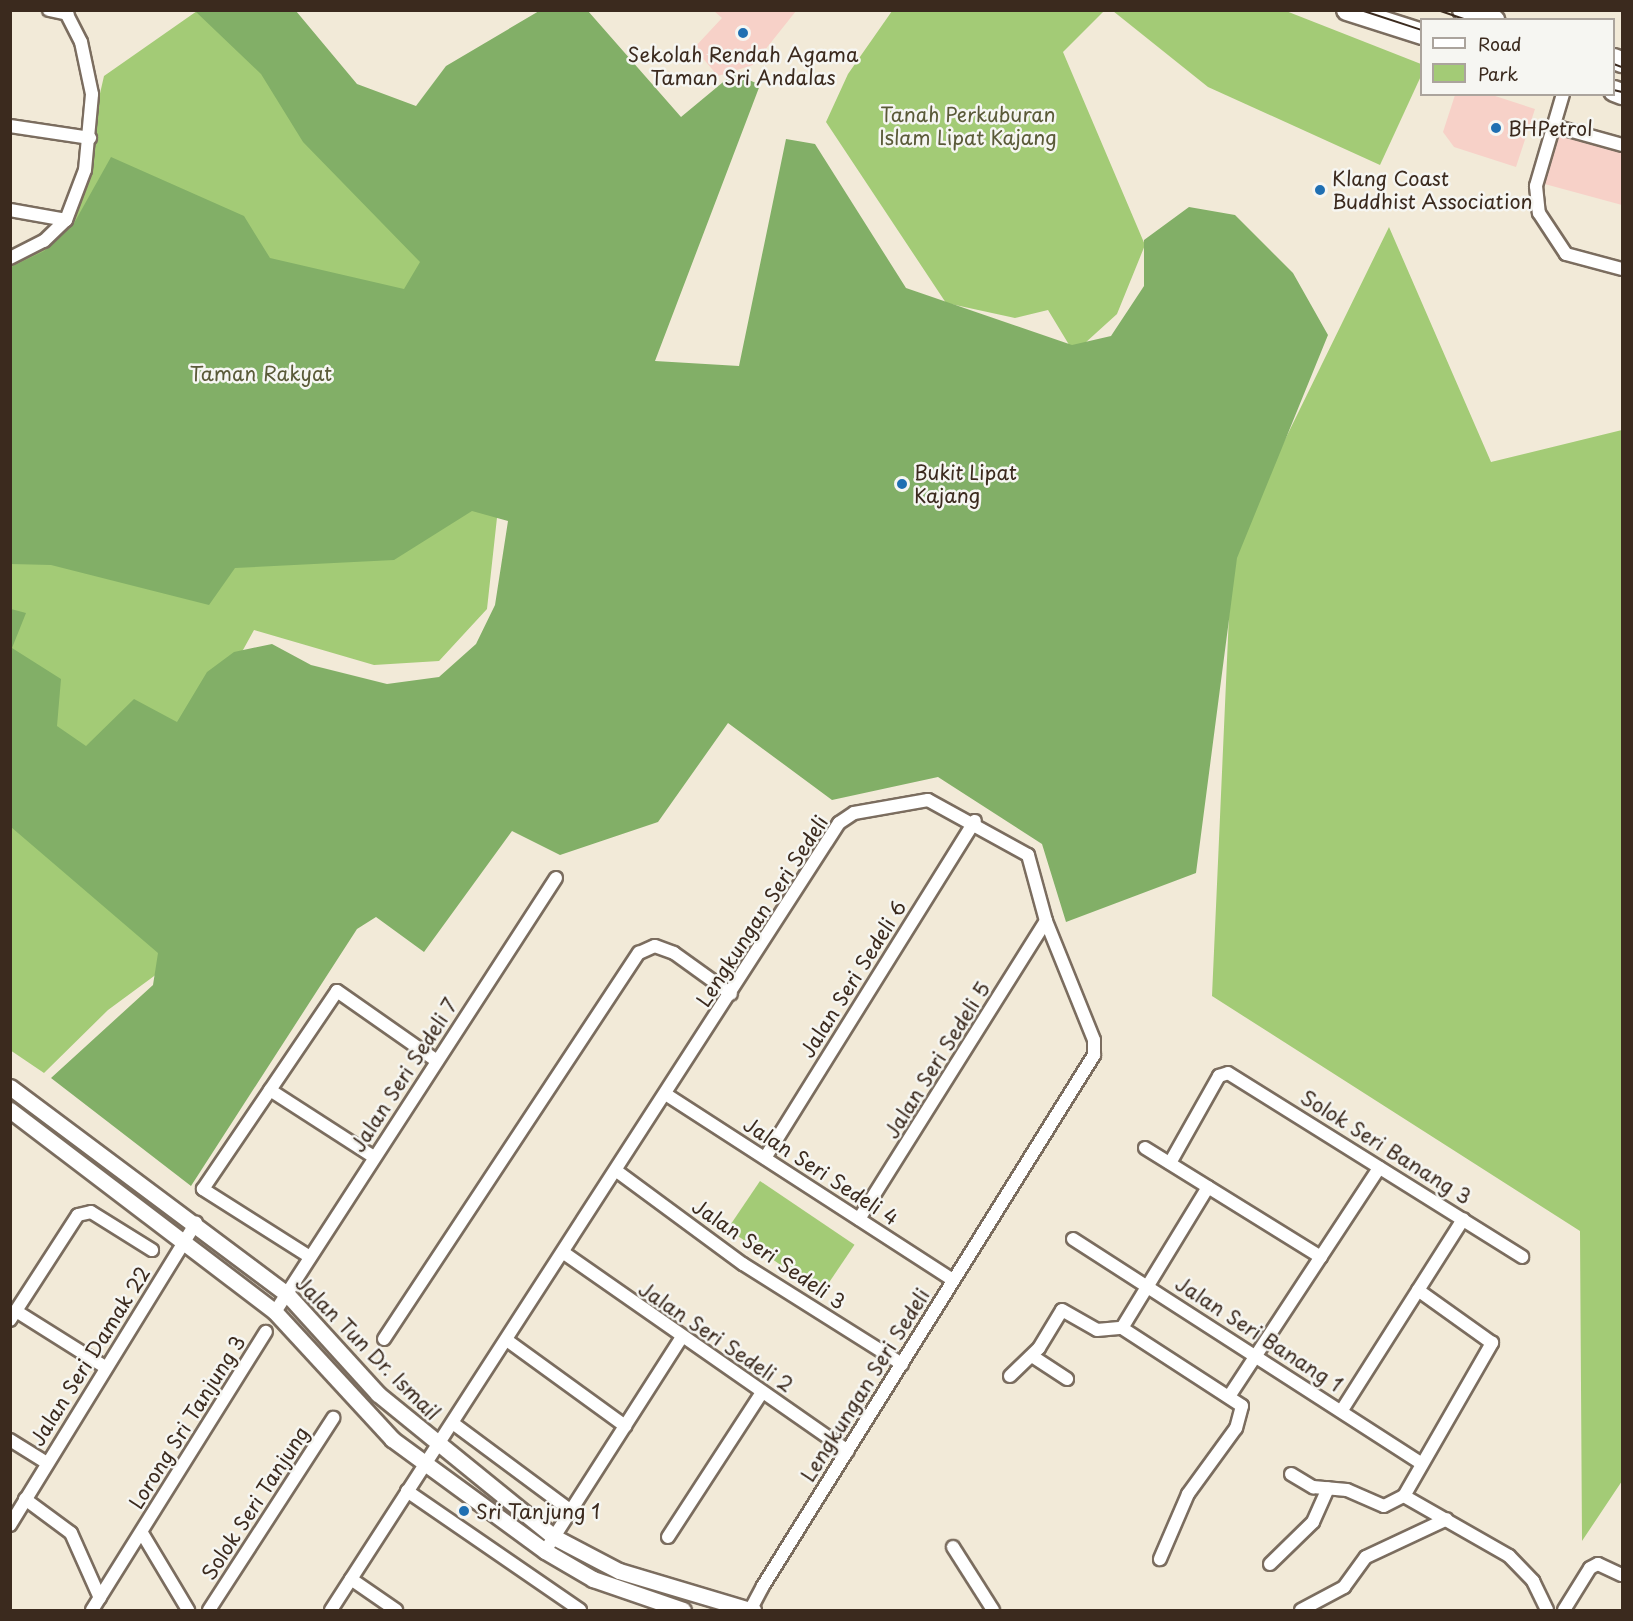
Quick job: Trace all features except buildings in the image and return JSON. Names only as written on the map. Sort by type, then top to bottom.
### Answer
[{"type":"highway","points":[[1347,10],[1420,33]]},
{"type":"highway","points":[[1463,10],[1488,18]]},
{"type":"street","points":[[10,258],[44,241],[66,220],[90,138],[88,70],[66,12],[49,10]]},
{"type":"street","points":[[1562,96],[1536,186],[1539,213],[1566,254],[1623,269]]},
{"type":"street","points":[[10,126],[90,138]]},
{"type":"street","points":[[1554,126],[1623,145]]},
{"type":"street","points":[[10,210],[66,220]]},
{"type":"street","name":"Lengkungan Seri Sedeli","points":[[331,1611],[847,818],[928,800],[975,821],[1028,855],[1046,921],[1094,1040],[1094,1055],[750,1610]]},
{"type":"street","name":"Jalan Seri Sedeli 6","points":[[765,1158],[975,821]]},
{"type":"street","name":"Jalan Seri Sedeli 7","points":[[275,1312],[556,878]]},
{"type":"street","name":"Jalan Seri Sedeli 5","points":[[859,1219],[1046,921]]},
{"type":"street","points":[[384,1338],[639,953],[654,946],[674,954],[731,994]]},
{"type":"street","points":[[310,1257],[203,1190],[337,992],[437,1061]]},
{"type":"street","name":"Solok Seri Banang 3","points":[[1170,1163],[1219,1076],[1228,1073],[1522,1257]]},
{"type":"street","points":[[270,1090],[374,1157]]},
{"type":"street","points":[[11,1110],[16,1091]]},
{"type":"street","name":"Jalan Tun Dr. Ismail","points":[[16,1091],[196,1223],[287,1294],[378,1394],[439,1446],[554,1537],[619,1571],[750,1610]]},
{"type":"street","name":"Jalan Seri Sedeli 4","points":[[667,1095],[953,1280]]},
{"type":"street","name":"Jalan Tun Dr. Ismail","points":[[11,1110],[186,1239],[275,1312],[372,1419],[426,1464],[545,1551],[593,1579],[683,1611]]},
{"type":"street","points":[[1145,1148],[1321,1257]]},
{"type":"street","points":[[1230,1395],[1380,1168]]},
{"type":"street","name":"Jalan Seri Sedeli 3","points":[[618,1172],[743,1264],[902,1364]]},
{"type":"street","points":[[1122,1328],[1208,1187]]},
{"type":"street","points":[[105,1367],[13,1316],[78,1215],[91,1212],[152,1250]]},
{"type":"street","points":[[1342,1410],[1463,1219]]},
{"type":"street","name":"Jalan Seri Damak 22","points":[[10,1525],[105,1367],[196,1223]]},
{"type":"street","name":"Jalan Seri Banang 1","points":[[1073,1239],[1257,1354],[1422,1464]]},
{"type":"street","name":"Jalan Seri Sedeli 2","points":[[564,1253],[681,1338],[848,1451]]},
{"type":"street","points":[[1291,1474],[1313,1487],[1328,1488],[1384,1506],[1404,1496],[1492,1343],[1418,1290]]},
{"type":"street","points":[[1010,1376],[1032,1356],[1062,1310],[1097,1330],[1122,1328],[1230,1395],[1243,1415],[1188,1494],[1160,1559]]},
{"type":"street","name":"Lorong Sri Tanjung 3","points":[[92,1611],[266,1332]]},
{"type":"street","points":[[545,1551],[681,1338]]},
{"type":"street","points":[[508,1341],[625,1426]]},
{"type":"street","points":[[1032,1356],[1067,1379]]},
{"type":"street","points":[[668,1537],[762,1392]]},
{"type":"street","name":"Solok Seri Tanjung","points":[[208,1611],[333,1418]]},
{"type":"street","points":[[454,1424],[571,1511]]},
{"type":"street","points":[[10,1440],[47,1463]]},
{"type":"street","points":[[1270,1564],[1313,1522],[1328,1488]]},
{"type":"street","points":[[407,1491],[579,1610]]},
{"type":"street","points":[[1404,1496],[1483,1537],[1523,1569],[1547,1611]]},
{"type":"street","points":[[26,1499],[71,1533],[100,1598]]},
{"type":"street","points":[[1301,1611],[1344,1587],[1366,1557],[1446,1519]]},
{"type":"street","points":[[142,1533],[188,1611]]},
{"type":"street","points":[[953,1547],[993,1611]]},
{"type":"street","points":[[1564,1611],[1590,1568],[1598,1564],[1623,1575]]},
{"type":"street","points":[[351,1579],[396,1611]]},
{"type":"street","points":[[750,1610],[755,1611]]},
{"type":"shaded area","name":"Sekolah Rendah Agama Taman Sri Andalas","points":[[714,11],[796,11],[753,65],[718,76],[694,48],[722,18]]},
{"type":"shaded area","points":[[1455,96],[1495,96],[1535,109],[1516,167],[1454,147],[1443,132]]},
{"type":"shaded area","points":[[1558,132],[1622,150],[1622,205],[1541,183]]},
{"type":"green space","points":[[195,11],[296,11],[357,84],[416,106],[446,66],[539,11],[588,11],[681,117],[734,73],[760,85],[655,361],[739,366],[786,139],[815,144],[906,288],[1072,345],[1111,336],[1144,286],[1144,240],[1189,207],[1235,215],[1293,273],[1328,335],[1237,558],[1196,873],[1066,922],[1042,844],[938,777],[832,800],[728,723],[658,822],[560,855],[512,831],[424,952],[376,917],[357,929],[191,1186],[51,1078],[153,985],[158,953],[11,827],[11,609],[26,613],[12,648],[61,679],[57,726],[86,746],[134,699],[177,722],[207,672],[234,652],[272,644],[311,665],[387,684],[439,677],[476,644],[495,605],[508,521],[472,511],[394,560],[235,568],[209,605],[51,565],[11,564],[11,267],[44,251],[73,225],[111,157],[244,216],[270,258],[404,289],[420,262],[303,142],[261,74]]},
{"type":"green space","name":"Taman Rakyat","points":[[197,11],[562,321],[509,408],[487,609],[439,661],[374,665],[254,630],[121,871],[184,954],[108,1010],[44,1073],[10,1050],[10,249],[41,245],[76,198],[104,76]]},
{"type":"green space","name":"Tanah Perkuburan Islam Lipat Kajang","points":[[892,11],[1104,11],[1063,52],[1145,245],[1117,314],[1074,353],[1048,310],[1015,318],[946,303],[826,122],[848,74]]},
{"type":"green space","points":[[1113,11],[1286,11],[1420,64],[1420,78],[1380,165],[1208,87]]},
{"type":"green space","points":[[1389,227],[1491,462],[1622,430],[1622,1481],[1582,1541],[1580,1231],[1212,996],[1232,548]]},
{"type":"green space","points":[[760,1181],[855,1245],[822,1293],[728,1229]]},
{"type":"tram line","points":[[1361,10],[1420,29]]},
{"type":"tram line","points":[[1438,10],[1461,18]]},
{"type":"tram line","points":[[1615,64],[1622,67]]},
{"type":"tram line","points":[[1615,90],[1622,92]]},
{"type":"place","name":"Sekolah Rendah Agama Taman Sri Andalas","points":[[743,33]]},
{"type":"place","name":"BHPetrol","points":[[1496,128]]},
{"type":"place","name":"Klang Coast Buddhist Association","points":[[1320,190]]},
{"type":"place","name":"Bukit Lipat Kajang","points":[[902,484]]},
{"type":"place","name":"Sri Tanjung 1","points":[[464,1511]]}]
